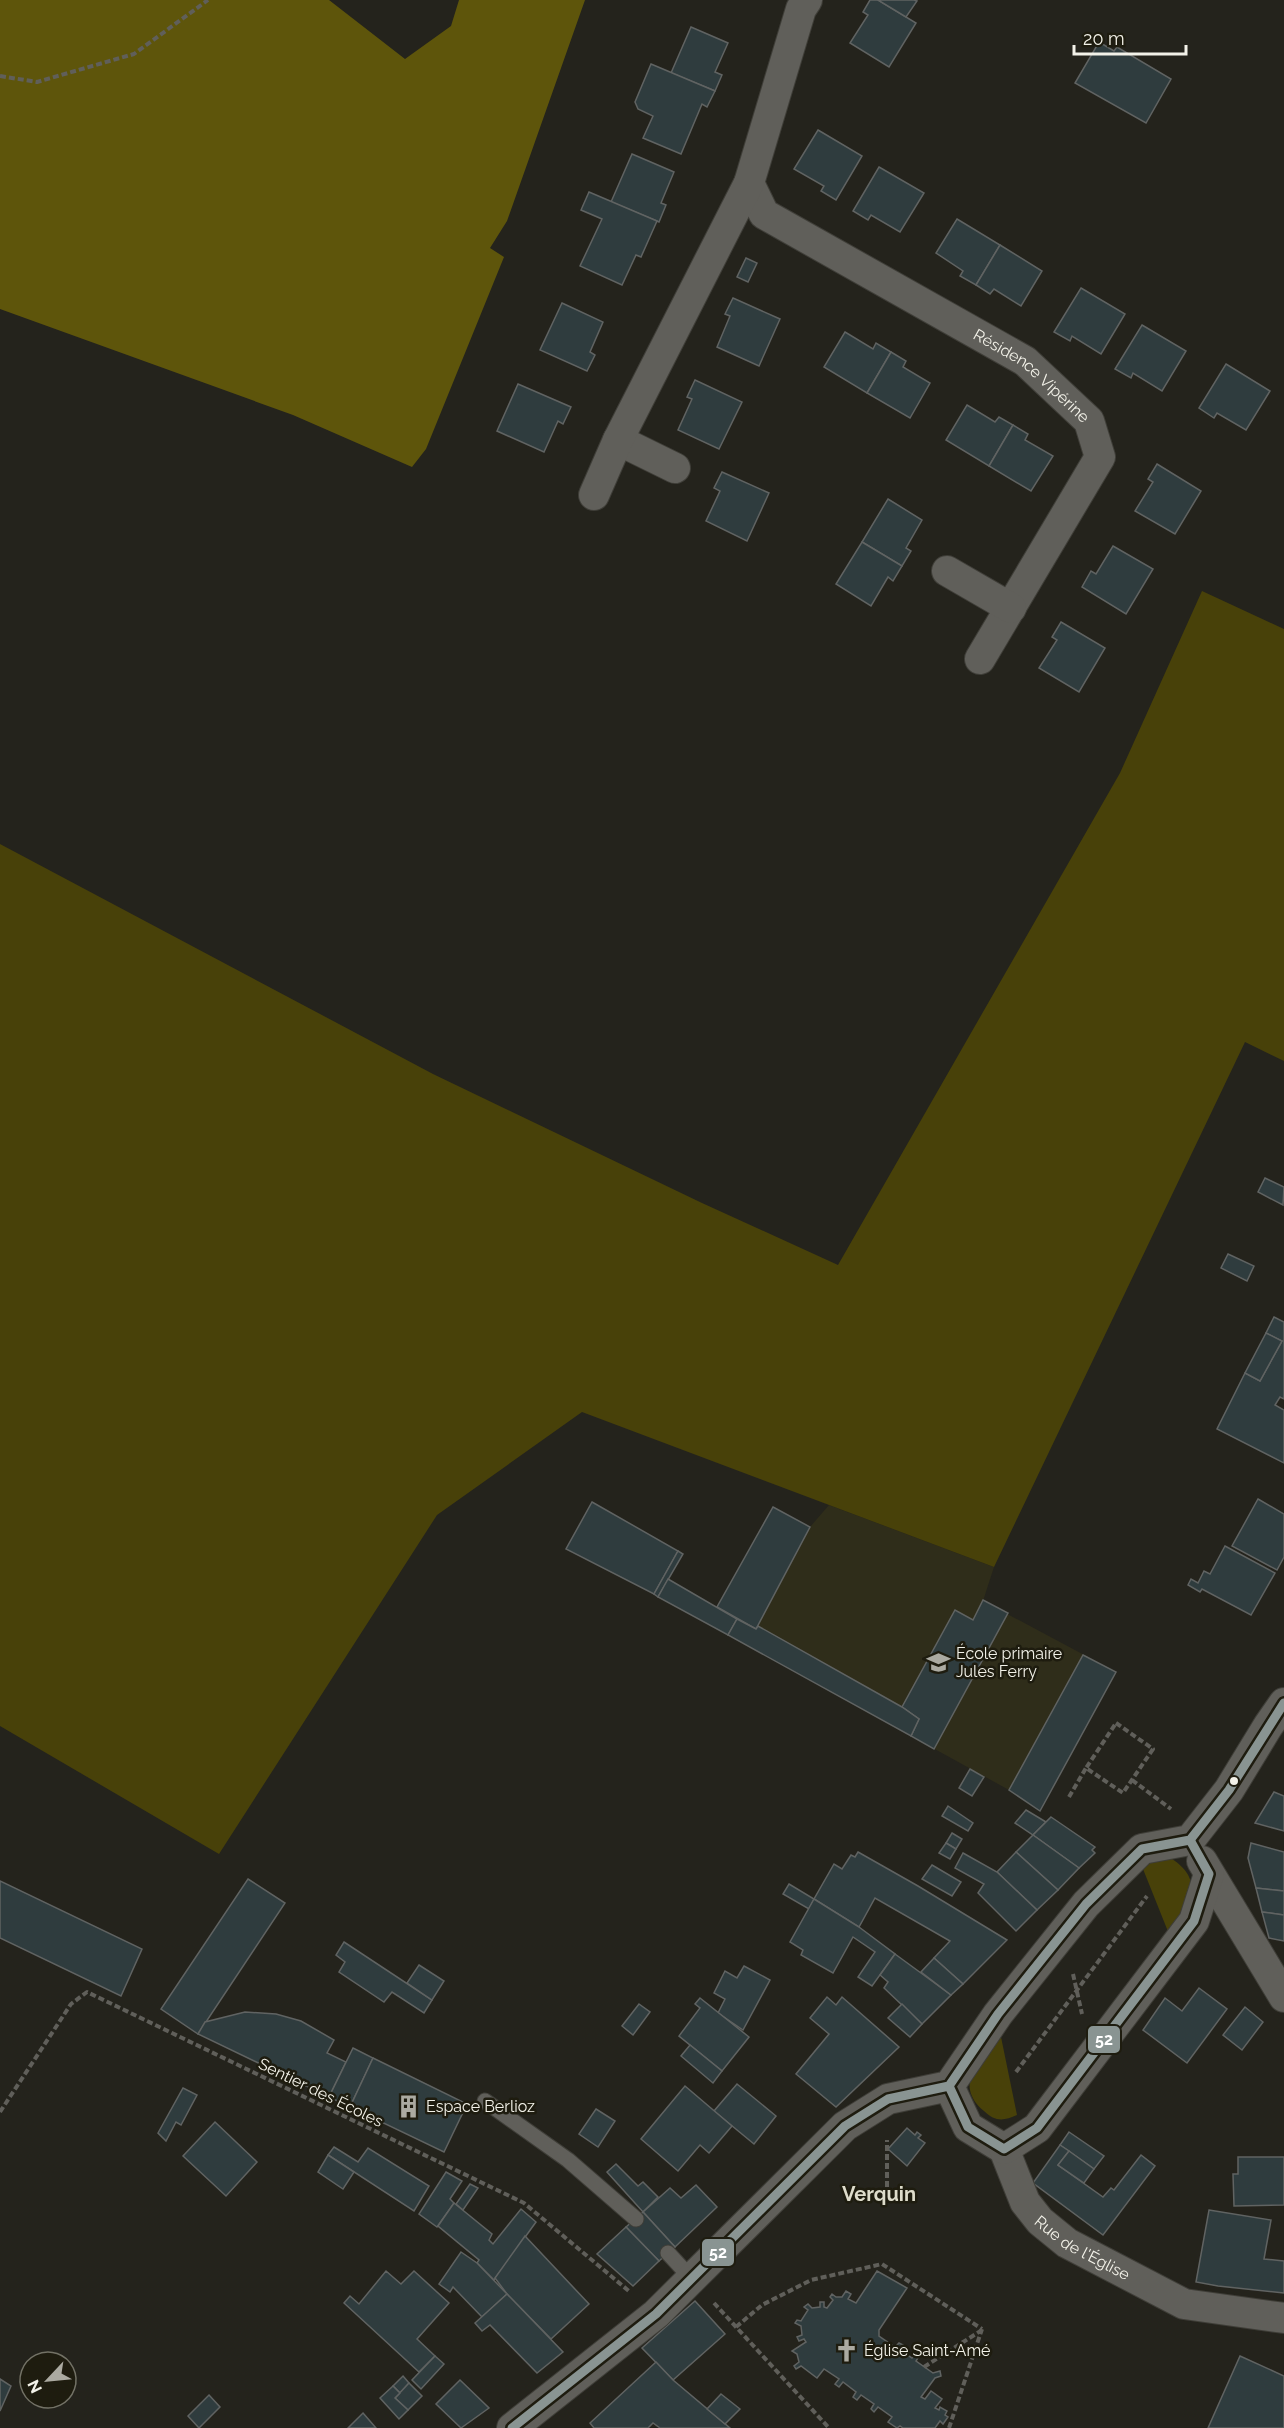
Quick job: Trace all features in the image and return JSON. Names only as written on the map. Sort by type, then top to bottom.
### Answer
[{"type":"street","points":[[594,495],[618,440],[749,183],[801,9],[807,0]]},
{"type":"street","name":"Résidence Vipérine","points":[[749,183],[764,214],[1025,361],[1089,421],[1100,457],[980,659]]},
{"type":"street","points":[[618,440],[675,468]]},
{"type":"street","points":[[947,571],[1011,608]]},
{"type":"street","points":[[512,2428],[656,2314],[845,2126],[888,2098],[949,2086],[998,2014],[1086,1904],[1142,1849],[1194,1835],[1229,1790],[1276,1714]]},
{"type":"street","points":[[1194,1835],[1209,1874],[1219,1886],[1284,1997]]},
{"type":"street","points":[[949,2086],[968,2127],[1004,2149],[1037,2128],[1194,1921],[1209,1874]]},
{"type":"street","name":"Rue de l'Église","points":[[1004,2149],[1025,2202],[1040,2221],[1067,2243],[1184,2304],[1284,2318]]},
{"type":"lane","points":[[485,2101],[568,2160],[636,2218]]},
{"type":"lane","points":[[668,2253],[691,2278]]},
{"type":"path","points":[[0,76],[37,82],[134,54],[208,0]]},
{"type":"path","points":[[1070,1797],[1086,1768],[1116,1724],[1153,1749],[1123,1793],[1086,1768]]},
{"type":"path","points":[[1132,1780],[1194,1835]]},
{"type":"path","points":[[1016,2072],[1147,1896]]},
{"type":"path","points":[[1063,1930],[1091,2055]]},
{"type":"path","name":"Sentier des Écoles","points":[[0,2112],[71,2004],[87,1992],[524,2203],[656,2314]]},
{"type":"path","points":[[887,2196],[888,2098]]},
{"type":"path","points":[[736,2326],[762,2305],[811,2280],[882,2264],[982,2329]]},
{"type":"path","points":[[691,2278],[829,2428]]},
{"type":"path","points":[[924,2367],[982,2329]]},
{"type":"path","points":[[949,2428],[982,2329]]},
{"type":"shaded area","points":[[0,0],[329,0],[405,59],[451,26],[459,0],[585,0],[507,221],[490,248],[504,257],[426,449],[412,467],[293,415],[0,309]]},
{"type":"shaded area","points":[[1202,591],[1284,629],[1284,1061],[1245,1042],[994,1567],[582,1412],[437,1515],[219,1854],[0,1726],[0,844],[433,1074],[702,1203],[838,1265],[1120,773]]},
{"type":"shaded area","name":"École primaire Jules Ferry","points":[[829,1505],[994,1567],[983,1601],[1116,1672],[1040,1811],[1009,1790],[728,1635],[737,1619],[717,1607],[773,1507],[810,1527]]},
{"type":"shaded area","points":[[1164,1854],[1178,1863],[1191,1882],[1189,1902],[1169,1934],[1141,1864]]},
{"type":"shaded area","points":[[1000,2032],[1017,2115],[1000,2119],[988,2115],[975,2101],[970,2091],[970,2081],[978,2061]]},
{"type":"building","points":[[870,0],[878,0],[916,23],[889,67],[850,43],[868,15],[863,12]]},
{"type":"building","points":[[878,0],[914,0],[917,1],[906,17]]},
{"type":"building","points":[[691,27],[728,43],[715,72],[722,75],[715,91],[671,73]]},
{"type":"building","points":[[1099,42],[1114,51],[1117,47],[1171,79],[1146,123],[1075,83]]},
{"type":"building","points":[[651,64],[715,91],[707,107],[702,104],[681,154],[643,138],[653,116],[638,109],[635,102]]},
{"type":"building","points":[[818,130],[862,156],[836,200],[821,191],[824,186],[794,169]]},
{"type":"building","points":[[632,154],[674,172],[661,203],[666,205],[659,222],[611,202]]},
{"type":"building","points":[[879,167],[924,193],[900,232],[871,215],[868,220],[853,211]]},
{"type":"building","points":[[589,192],[657,221],[641,257],[636,255],[622,285],[580,266],[602,219],[581,210]]},
{"type":"building","points":[[957,219],[1000,245],[976,285],[960,276],[963,271],[936,253]]},
{"type":"building","points":[[1000,245],[1042,271],[1021,306],[994,289],[990,294],[976,285]]},
{"type":"building","points":[[746,258],[757,263],[748,282],[737,277]]},
{"type":"building","points":[[1081,288],[1125,314],[1101,354],[1072,336],[1070,341],[1054,332]]},
{"type":"building","points":[[733,298],[780,319],[759,366],[717,347],[730,316],[725,314]]},
{"type":"building","points":[[562,303],[603,322],[590,352],[595,355],[587,371],[540,350]]},
{"type":"building","points":[[1142,325],[1186,351],[1162,391],[1133,373],[1131,378],[1115,369]]},
{"type":"building","points":[[845,332],[873,349],[876,343],[891,352],[867,393],[824,367]]},
{"type":"building","points":[[891,352],[906,361],[903,367],[930,383],[910,418],[867,393]]},
{"type":"building","points":[[1226,364],[1270,391],[1246,430],[1217,413],[1214,418],[1199,408]]},
{"type":"building","points":[[695,380],[742,402],[719,449],[678,430],[692,399],[687,397]]},
{"type":"building","points":[[518,384],[571,407],[563,424],[558,421],[544,452],[497,431]]},
{"type":"building","points":[[967,405],[995,422],[999,417],[1013,425],[989,466],[946,440]]},
{"type":"building","points":[[1013,425],[1028,434],[1025,440],[1053,456],[1031,491],[989,466]]},
{"type":"building","points":[[1157,464],[1201,491],[1175,534],[1135,511],[1153,482],[1148,479]]},
{"type":"building","points":[[722,472],[769,493],[747,541],[706,521],[720,491],[714,488]]},
{"type":"building","points":[[888,499],[922,520],[906,548],[911,551],[902,566],[862,542]]},
{"type":"building","points":[[862,542],[902,566],[893,581],[888,577],[871,606],[836,584]]},
{"type":"building","points":[[1113,546],[1153,569],[1126,614],[1082,587],[1091,571],[1096,574]]},
{"type":"building","points":[[1061,622],[1105,648],[1079,692],[1039,668],[1057,640],[1052,637]]},
{"type":"building","points":[[1265,1178],[1284,1187],[1283,1205],[1258,1192]]},
{"type":"building","points":[[1228,1254],[1254,1266],[1247,1281],[1221,1268]]},
{"type":"building","points":[[1274,1317],[1284,1322],[1284,1399],[1280,1397],[1275,1405],[1284,1410],[1284,1463],[1217,1429],[1245,1373],[1260,1381],[1282,1341],[1266,1333]]},
{"type":"building","points":[[1266,1333],[1282,1341],[1260,1381],[1245,1373]]},
{"type":"building","points":[[1258,1499],[1284,1514],[1284,1557],[1277,1570],[1232,1546]]},
{"type":"building","points":[[592,1502],[678,1551],[654,1594],[566,1549]]},
{"type":"building","points":[[773,1507],[810,1527],[756,1629],[717,1607]]},
{"type":"building","points":[[1225,1546],[1275,1573],[1251,1615],[1202,1589],[1200,1592],[1188,1585],[1191,1579],[1198,1583],[1204,1571],[1210,1574]]},
{"type":"building","points":[[678,1551],[683,1554],[658,1597],[654,1594]]},
{"type":"building","points":[[668,1579],[737,1619],[728,1635],[658,1597]]},
{"type":"building","points":[[983,1600],[1008,1613],[934,1749],[911,1736],[919,1719],[902,1707],[955,1610],[973,1620]]},
{"type":"building","points":[[737,1619],[756,1629],[758,1626],[902,1707],[919,1719],[911,1736],[728,1635]]},
{"type":"building","points":[[1083,1655],[1116,1672],[1040,1811],[1009,1790]]},
{"type":"building","points":[[970,1769],[984,1777],[972,1796],[959,1788]]},
{"type":"building","points":[[1274,1792],[1284,1796],[1284,1831],[1255,1823]]},
{"type":"building","points":[[948,1806],[973,1823],[968,1831],[942,1816]]},
{"type":"building","points":[[1026,1810],[1046,1822],[1033,1835],[1015,1823]]},
{"type":"building","points":[[1051,1817],[1095,1847],[1092,1850],[1095,1853],[1079,1868],[1033,1835]]},
{"type":"building","points":[[952,1833],[962,1839],[956,1849],[946,1843]]},
{"type":"building","points":[[1033,1835],[1079,1868],[1058,1890],[1016,1852]]},
{"type":"building","points":[[946,1843],[956,1849],[950,1859],[939,1853]]},
{"type":"building","points":[[1251,1843],[1284,1852],[1284,1891],[1256,1888],[1248,1858]]},
{"type":"building","points":[[858,1852],[1007,1940],[963,1984],[934,1958],[950,1941],[875,1898],[859,1927],[814,1899],[834,1864],[842,1869],[851,1855],[855,1857]]},
{"type":"building","points":[[1016,1852],[1058,1890],[1037,1910],[997,1872]]},
{"type":"building","points":[[963,1853],[997,1872],[1037,1910],[1016,1931],[978,1893],[984,1884],[955,1868]]},
{"type":"building","points":[[932,1865],[961,1882],[952,1896],[922,1879]]},
{"type":"building","points":[[248,1879],[285,1903],[198,2034],[161,2009]]},
{"type":"building","points":[[0,1881],[142,1949],[121,1996],[0,1938]]},
{"type":"building","points":[[789,1884],[814,1899],[809,1909],[783,1894]]},
{"type":"building","points":[[1256,1888],[1284,1891],[1284,1915],[1262,1912]]},
{"type":"building","points":[[814,1899],[859,1927],[895,1954],[872,1986],[858,1977],[875,1952],[853,1937],[833,1973],[801,1955],[803,1950],[790,1942]]},
{"type":"building","points":[[1262,1912],[1284,1915],[1284,1941],[1269,1938]]},
{"type":"building","points":[[344,1942],[432,2000],[424,2013],[392,1992],[384,2002],[339,1972],[345,1962],[336,1955]]},
{"type":"building","points":[[895,1954],[951,1995],[922,2024],[884,1988],[888,1982],[880,1975]]},
{"type":"building","points":[[934,1958],[963,1984],[951,1995],[921,1972]]},
{"type":"building","points":[[419,1965],[444,1981],[432,2000],[407,1983]]},
{"type":"building","points":[[744,1966],[770,1980],[743,2030],[718,2013],[725,1999],[714,1993],[725,1971],[737,1978]]},
{"type":"building","points":[[1199,1988],[1227,2009],[1187,2063],[1143,2030],[1165,1998],[1182,2011]]},
{"type":"building","points":[[827,1997],[836,2005],[842,1997],[899,2047],[836,2107],[796,2074],[829,2034],[810,2018]]},
{"type":"building","points":[[700,1998],[749,2037],[722,2071],[679,2036],[700,2008],[695,2004]]},
{"type":"building","points":[[639,2004],[650,2012],[633,2035],[622,2026]]},
{"type":"building","points":[[902,2004],[922,2024],[910,2037],[888,2018]]},
{"type":"building","points":[[1245,2007],[1263,2022],[1242,2050],[1223,2035]]},
{"type":"building","points":[[245,2012],[276,2014],[301,2021],[334,2040],[327,2053],[346,2062],[329,2097],[198,2034],[205,2022]]},
{"type":"building","points":[[690,2045],[722,2071],[713,2083],[681,2056]]},
{"type":"building","points":[[353,2048],[373,2058],[350,2107],[329,2097]]},
{"type":"building","name":"Espace Berlioz","points":[[373,2058],[467,2104],[444,2152],[350,2107]]},
{"type":"building","points":[[737,2084],[776,2116],[754,2144],[714,2111]]},
{"type":"building","points":[[685,2086],[732,2126],[709,2153],[700,2145],[678,2171],[641,2139]]},
{"type":"building","points":[[183,2088],[197,2095],[181,2125],[176,2122],[166,2141],[158,2133]]},
{"type":"building","points":[[596,2109],[615,2121],[598,2147],[579,2134]]},
{"type":"building","points":[[215,2122],[257,2162],[226,2196],[183,2156]]},
{"type":"building","points":[[907,2128],[915,2135],[917,2132],[921,2135],[918,2138],[925,2143],[907,2166],[888,2149]]},
{"type":"building","points":[[1069,2132],[1104,2156],[1094,2169],[1060,2145]]},
{"type":"building","points":[[1060,2145],[1069,2151],[1058,2165],[1103,2197],[1111,2188],[1114,2190],[1141,2155],[1155,2166],[1103,2235],[1033,2183]]},
{"type":"building","points":[[334,2147],[358,2162],[368,2148],[429,2186],[414,2211],[328,2155]]},
{"type":"building","points":[[1069,2151],[1094,2169],[1084,2183],[1058,2165]]},
{"type":"building","points":[[328,2155],[354,2172],[343,2189],[318,2172]]},
{"type":"building","points":[[1238,2157],[1284,2157],[1284,2205],[1234,2206],[1233,2174],[1238,2174]]},
{"type":"building","points":[[616,2164],[638,2186],[643,2182],[658,2197],[643,2212],[607,2172]]},
{"type":"building","points":[[446,2172],[462,2181],[450,2199],[454,2203],[437,2227],[419,2214]]},
{"type":"building","points":[[470,2184],[478,2188],[463,2210],[456,2204]]},
{"type":"building","points":[[696,2185],[717,2207],[675,2247],[643,2212],[670,2188],[681,2198]]},
{"type":"building","points":[[454,2203],[492,2234],[489,2240],[493,2244],[521,2209],[536,2222],[494,2280],[477,2263],[479,2260],[438,2226]]},
{"type":"building","points":[[1209,2210],[1271,2220],[1264,2259],[1284,2261],[1284,2293],[1196,2282]]},
{"type":"building","points":[[643,2212],[675,2247],[659,2261],[626,2227]]},
{"type":"building","points":[[626,2227],[659,2261],[633,2286],[597,2254]]},
{"type":"building","points":[[525,2236],[589,2304],[551,2339],[507,2294],[495,2278]]},
{"type":"building","points":[[461,2252],[477,2263],[507,2294],[482,2317],[453,2287],[450,2292],[439,2284]]},
{"type":"building","points":[[386,2271],[401,2284],[414,2271],[449,2303],[417,2339],[435,2356],[419,2372],[344,2303],[350,2296],[359,2304]]},
{"type":"building","name":"Église Saint-Amé","points":[[877,2271],[907,2288],[879,2330],[879,2336],[895,2347],[899,2343],[903,2345],[899,2350],[912,2358],[916,2353],[919,2356],[916,2361],[933,2373],[940,2371],[941,2376],[935,2378],[921,2397],[925,2399],[931,2391],[942,2399],[935,2408],[939,2410],[940,2407],[947,2411],[945,2415],[948,2417],[943,2424],[940,2421],[935,2428],[903,2428],[900,2426],[897,2428],[888,2422],[892,2417],[878,2407],[874,2412],[871,2409],[874,2404],[861,2395],[857,2400],[853,2397],[856,2392],[843,2382],[839,2387],[835,2384],[839,2379],[824,2369],[817,2378],[801,2366],[796,2369],[794,2366],[799,2362],[797,2354],[792,2351],[806,2342],[804,2339],[799,2341],[797,2337],[802,2335],[801,2326],[795,2323],[797,2320],[801,2321],[808,2310],[804,2307],[808,2304],[812,2308],[820,2307],[820,2302],[824,2302],[824,2307],[827,2308],[833,2300],[830,2297],[832,2294],[842,2297],[846,2291],[851,2294],[848,2299],[856,2303]]},
{"type":"building","points":[[507,2294],[563,2352],[537,2373],[490,2325],[482,2331],[475,2323]]},
{"type":"building","points":[[695,2301],[725,2334],[673,2380],[642,2348]]},
{"type":"building","points":[[435,2356],[444,2364],[421,2389],[412,2380]]},
{"type":"building","points":[[1240,2356],[1284,2376],[1284,2428],[1208,2428]]},
{"type":"building","points":[[656,2362],[673,2380],[730,2428],[660,2428],[653,2423],[648,2428],[594,2428],[590,2423]]},
{"type":"building","points":[[403,2376],[409,2383],[400,2393],[393,2386]]},
{"type":"building","points":[[0,2379],[11,2386],[0,2411]]},
{"type":"building","points":[[460,2380],[489,2408],[461,2428],[436,2404]]},
{"type":"building","points":[[409,2383],[422,2396],[408,2410],[395,2398]]},
{"type":"building","points":[[393,2386],[400,2393],[395,2398],[408,2410],[399,2419],[380,2398]]},
{"type":"building","points":[[721,2394],[740,2409],[725,2424],[707,2409]]},
{"type":"building","points":[[209,2395],[220,2407],[199,2428],[188,2416]]},
{"type":"building","points":[[363,2413],[376,2428],[348,2428]]},
{"type":"transit line","name":"52","points":[[512,2428],[656,2314],[845,2126],[888,2099],[949,2086],[998,2014],[1086,1904],[1142,1849],[1190,1840],[1229,1790],[1284,1703]]},
{"type":"transit line","name":"52","points":[[949,2086],[968,2127],[1004,2149],[1037,2128],[1194,1921],[1209,1874],[1190,1840]]},
{"type":"place","name":"École primaire Jules Ferry","points":[[938,1662]]},
{"type":"place","name":"Espace Berlioz","points":[[408,2106]]},
{"type":"place","name":"Église Saint-Amé","points":[[846,2350]]},
{"type":"district","name":"Verquin","points":[[879,2194]]}]
